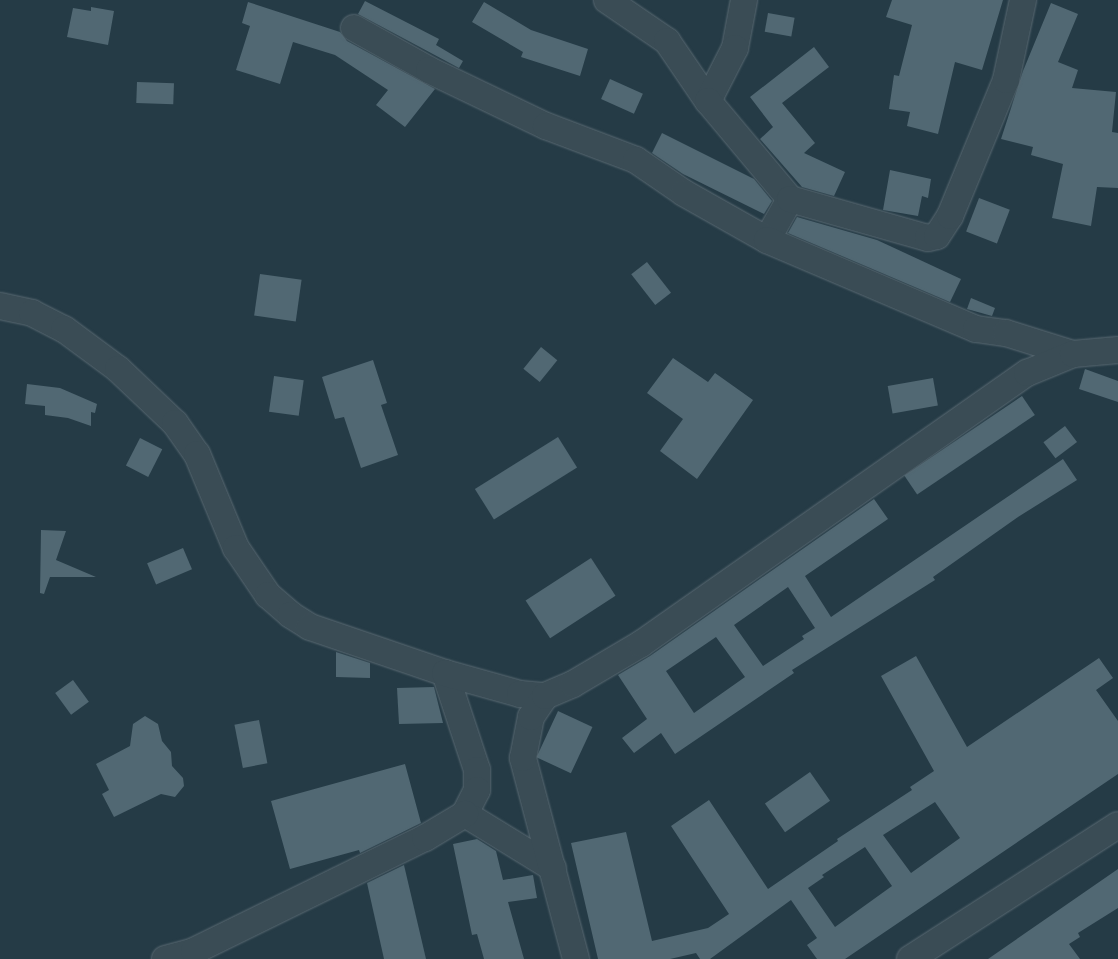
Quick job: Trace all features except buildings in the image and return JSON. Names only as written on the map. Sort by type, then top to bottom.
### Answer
[{"type":"street","points":[[607,0],[667,41],[708,101],[790,199],[928,238],[937,236],[950,216],[1006,80],[1023,0]]},
{"type":"street","points":[[708,101],[735,48],[744,0]]},
{"type":"street","points":[[354,28],[429,70],[546,126],[636,160],[684,193],[767,240],[976,329],[1006,333],[1073,354]]},
{"type":"street","points":[[767,240],[790,199]]},
{"type":"street","points":[[0,306],[32,313],[64,329],[118,369],[175,422],[197,454],[236,548],[268,595],[291,615],[319,630],[445,673],[520,694],[545,696],[573,684],[641,644],[1027,373],[1073,354],[1118,350]]},
{"type":"street","points":[[165,959],[194,951],[425,838],[465,814],[476,790],[477,770],[445,673]]},
{"type":"street","points":[[545,696],[531,717],[523,758],[576,959]]},
{"type":"street","points":[[465,814],[553,868]]},
{"type":"street","points":[[910,959],[1118,825]]}]
